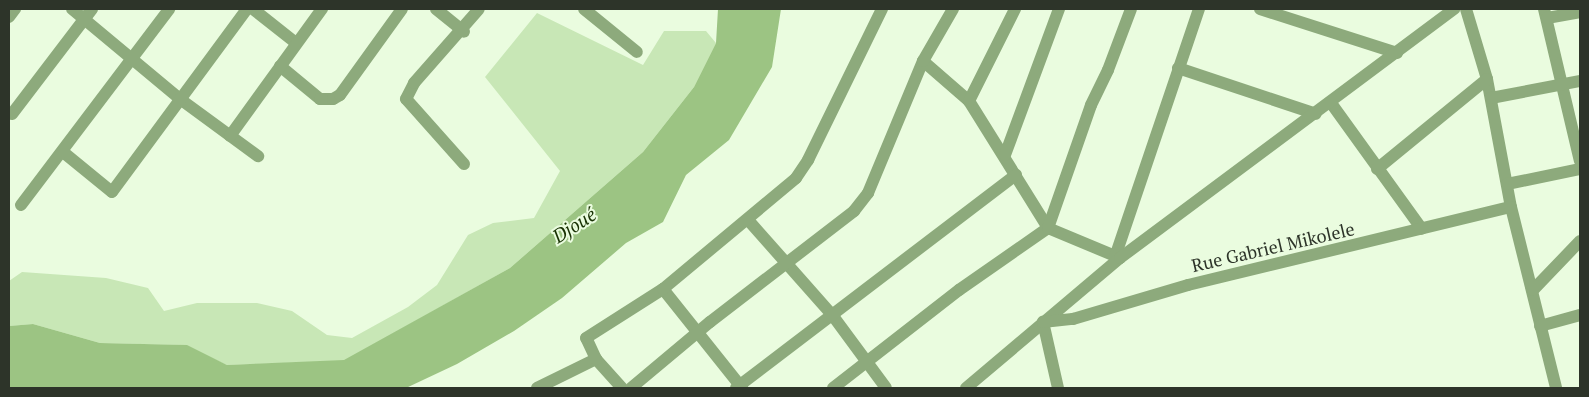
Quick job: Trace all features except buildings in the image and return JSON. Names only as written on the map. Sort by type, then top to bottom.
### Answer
[{"type":"street","points":[[9,17],[15,9]]},
{"type":"street","points":[[72,9],[88,14],[131,58],[180,99],[258,156]]},
{"type":"street","points":[[21,205],[63,152],[169,9]]},
{"type":"street","points":[[63,152],[112,192],[247,9]]},
{"type":"street","points":[[253,9],[296,43]]},
{"type":"street","points":[[230,136],[322,9]]},
{"type":"street","points":[[280,66],[320,99],[333,99],[340,95],[402,9]]},
{"type":"street","points":[[436,9],[463,31]]},
{"type":"street","points":[[464,164],[406,99],[414,83],[463,31],[479,9]]},
{"type":"street","points":[[584,9],[637,52]]},
{"type":"street","points":[[622,388],[596,358],[586,338],[663,289],[749,220],[796,178],[808,160],[882,9]]},
{"type":"street","points":[[631,388],[699,331],[854,211],[868,194],[923,61],[953,9]]},
{"type":"street","points":[[969,101],[1015,9]]},
{"type":"street","points":[[1005,155],[1059,9]]},
{"type":"street","points":[[833,388],[959,290],[1048,228],[1091,105],[1108,70],[1130,9]]},
{"type":"street","points":[[1118,257],[1178,68],[1199,9]]},
{"type":"street","points":[[1260,9],[1396,53]]},
{"type":"street","points":[[966,388],[982,382],[1043,322],[1118,257],[1331,103],[1454,9]]},
{"type":"street","points":[[1466,9],[1487,79],[1512,207],[1556,388]]},
{"type":"street","points":[[1580,12],[1546,13],[1580,161]]},
{"type":"street","points":[[12,114],[88,14]]},
{"type":"street","points":[[923,61],[969,101],[1005,155],[1048,228],[1118,257]]},
{"type":"street","points":[[1178,68],[1316,114]]},
{"type":"street","points":[[1378,169],[1487,79]]},
{"type":"street","points":[[1491,98],[1580,81]]},
{"type":"street","points":[[1331,103],[1422,229]]},
{"type":"street","points":[[1507,184],[1580,169]]},
{"type":"street","points":[[663,289],[699,331],[739,387],[1016,175]]},
{"type":"street","name":"Rue Gabriel Mikolele","points":[[1043,322],[1073,320],[1188,285],[1512,207]]},
{"type":"street","points":[[749,220],[789,262],[868,360],[886,388]]},
{"type":"street","points":[[1532,290],[1580,241]]},
{"type":"street","points":[[1540,326],[1580,315]]},
{"type":"street","points":[[1043,322],[1058,388]]},
{"type":"street","points":[[536,388],[596,358]]},
{"type":"shaded area","points":[[537,13],[643,65],[664,31],[706,31],[716,43],[694,87],[643,152],[510,268],[344,361],[227,365],[182,345],[100,343],[33,324],[9,326],[9,281],[22,272],[106,278],[148,288],[164,311],[197,303],[257,303],[292,311],[327,335],[352,338],[408,307],[437,285],[468,235],[493,223],[534,218],[560,171],[485,77]]},
{"type":"water","name":"Djoué","points":[[718,9],[781,9],[772,67],[729,140],[686,175],[663,222],[626,243],[562,298],[514,331],[457,364],[406,388],[9,388],[9,326],[33,324],[100,343],[187,345],[227,365],[344,360],[510,268],[643,152],[694,87],[716,43]]}]
